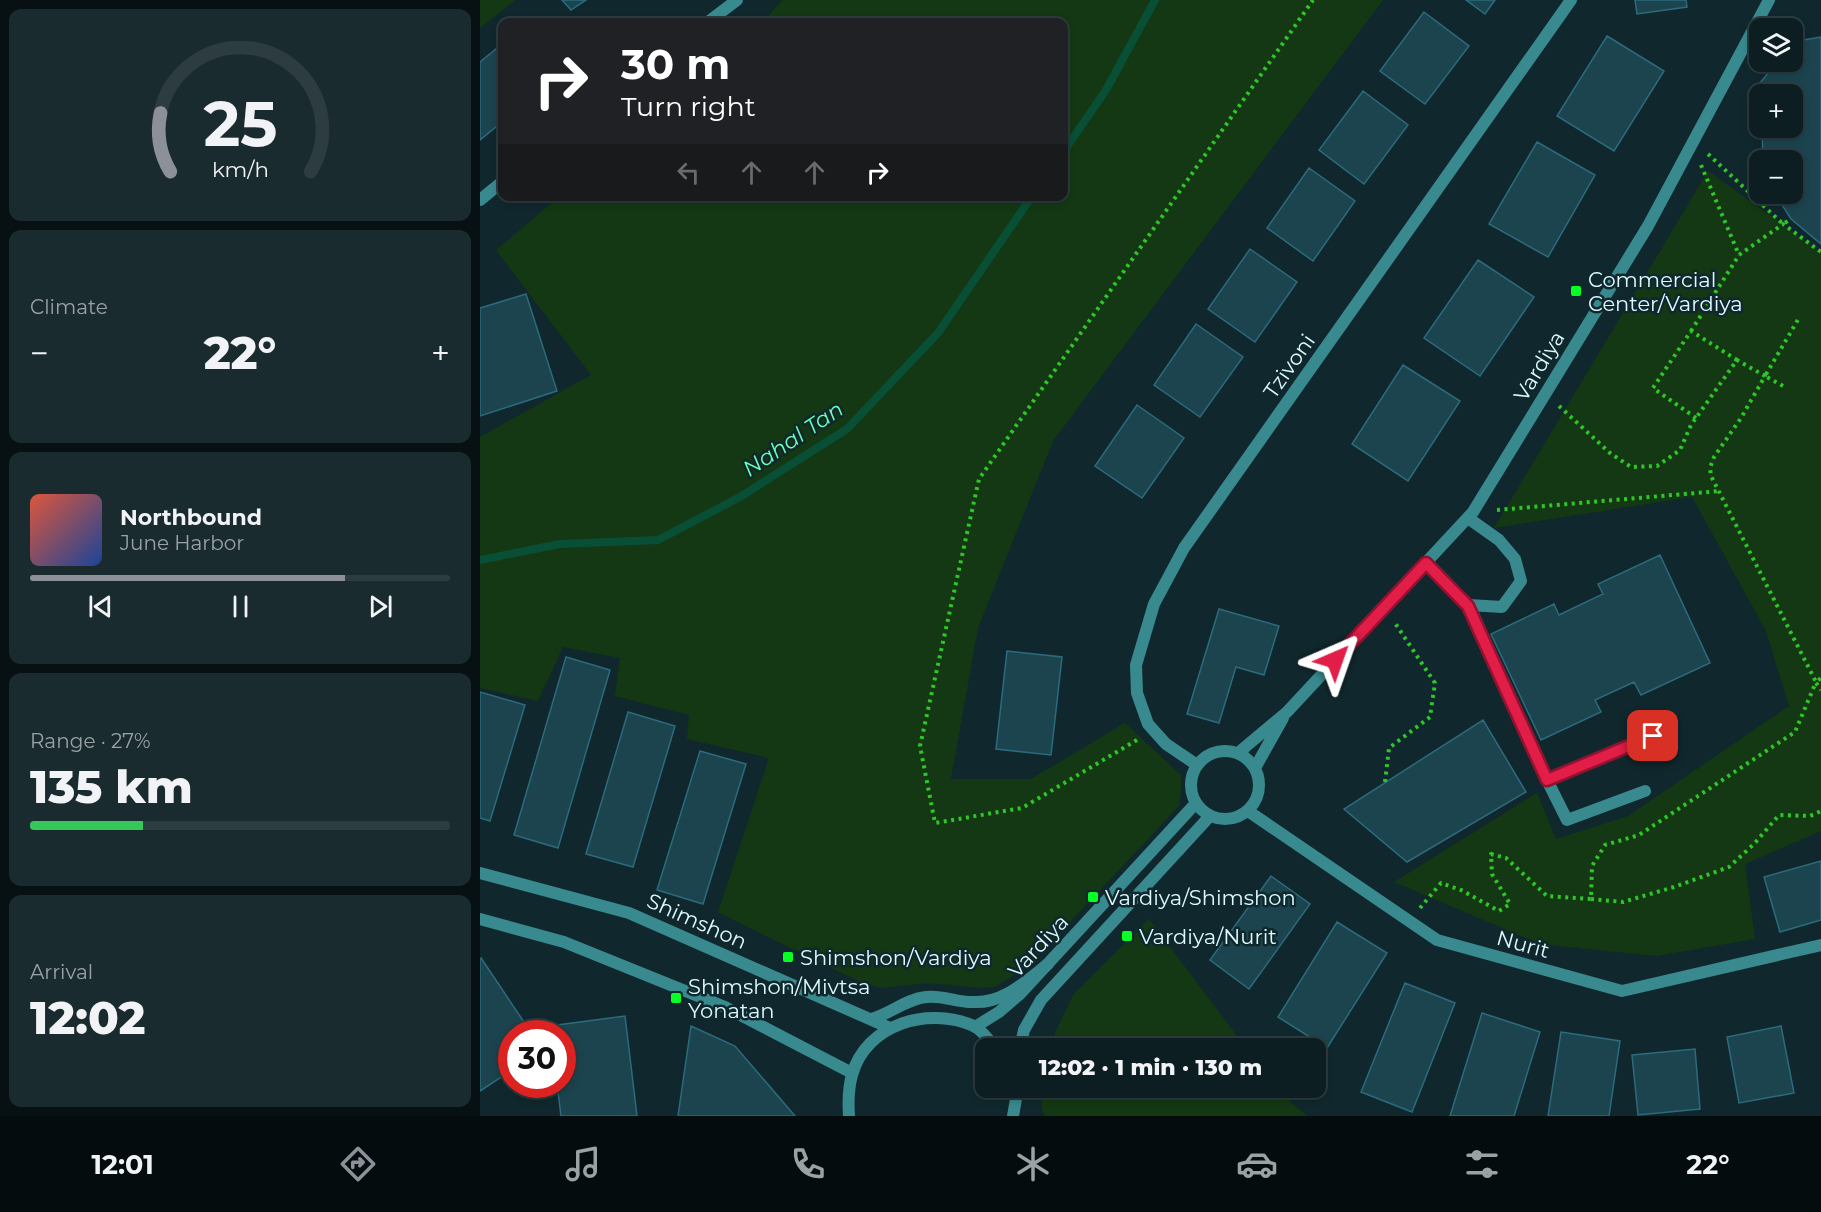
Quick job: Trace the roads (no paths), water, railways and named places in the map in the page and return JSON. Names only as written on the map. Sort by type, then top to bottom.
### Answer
[{"type":"street","points":[[713,18],[737,0]]},
{"type":"street","name":"Tzivoni","points":[[1197,765],[1166,744],[1148,724],[1137,693],[1136,665],[1154,604],[1185,548],[1571,0]]},
{"type":"street","name":"Vardiya","points":[[1238,753],[1287,712],[1471,515],[1648,226],[1769,0]]},
{"type":"street","points":[[480,200],[498,185]]},
{"type":"street","points":[[1468,606],[1502,607],[1521,581],[1515,559],[1471,515]]},
{"type":"street","points":[[1426,563],[1468,606],[1567,820],[1645,791]]},
{"type":"street","name":"Vardiya","points":[[1256,768],[1287,712]]},
{"type":"street","points":[[1547,780],[1653,736]]},
{"type":"street","points":[[1216,752],[1238,753],[1256,768],[1260,779],[1260,791],[1256,802],[1239,817],[1220,819],[1210,816],[1202,811],[1192,794],[1191,784],[1197,765],[1216,752]]},
{"type":"street","name":"Vardiya","points":[[975,1026],[1020,994],[1196,803]]},
{"type":"street","name":"Nurit","points":[[1248,811],[1437,940],[1622,991],[1821,945]]},
{"type":"street","name":"Vardiya","points":[[1022,1038],[1024,1030],[1041,1000],[1210,816]]},
{"type":"street","name":"Shimshon","points":[[480,873],[629,913],[890,1028]]},
{"type":"street","points":[[480,919],[564,942],[725,1007],[852,1073]]},
{"type":"street","points":[[871,1019],[881,1017],[904,1004],[924,997],[936,996],[972,1002],[998,999],[1011,993],[1048,964]]},
{"type":"street","points":[[849,1116],[847,1095],[852,1073],[861,1055],[874,1040],[890,1028],[912,1020],[935,1017],[975,1026],[986,1038]]},
{"type":"street","points":[[1013,1116],[1016,1098]]},
{"type":"waterway","name":"Nahal Tan","points":[[1068,145],[1106,90],[1155,0]]},
{"type":"waterway","name":"Nahal Tan","points":[[480,560],[560,544],[658,540],[740,497],[847,429],[938,333],[1029,201]]},
{"type":"place","name":"Commercial Center/Vardiya","points":[[1576,291]]},
{"type":"place","name":"Vardiya/Shimshon","points":[[1093,897]]},
{"type":"place","name":"Vardiya/Nurit","points":[[1127,936]]},
{"type":"place","name":"Shimshon/Vardiya","points":[[788,957]]},
{"type":"place","name":"Shimshon/Mivtsa Yonatan","points":[[676,998]]}]
